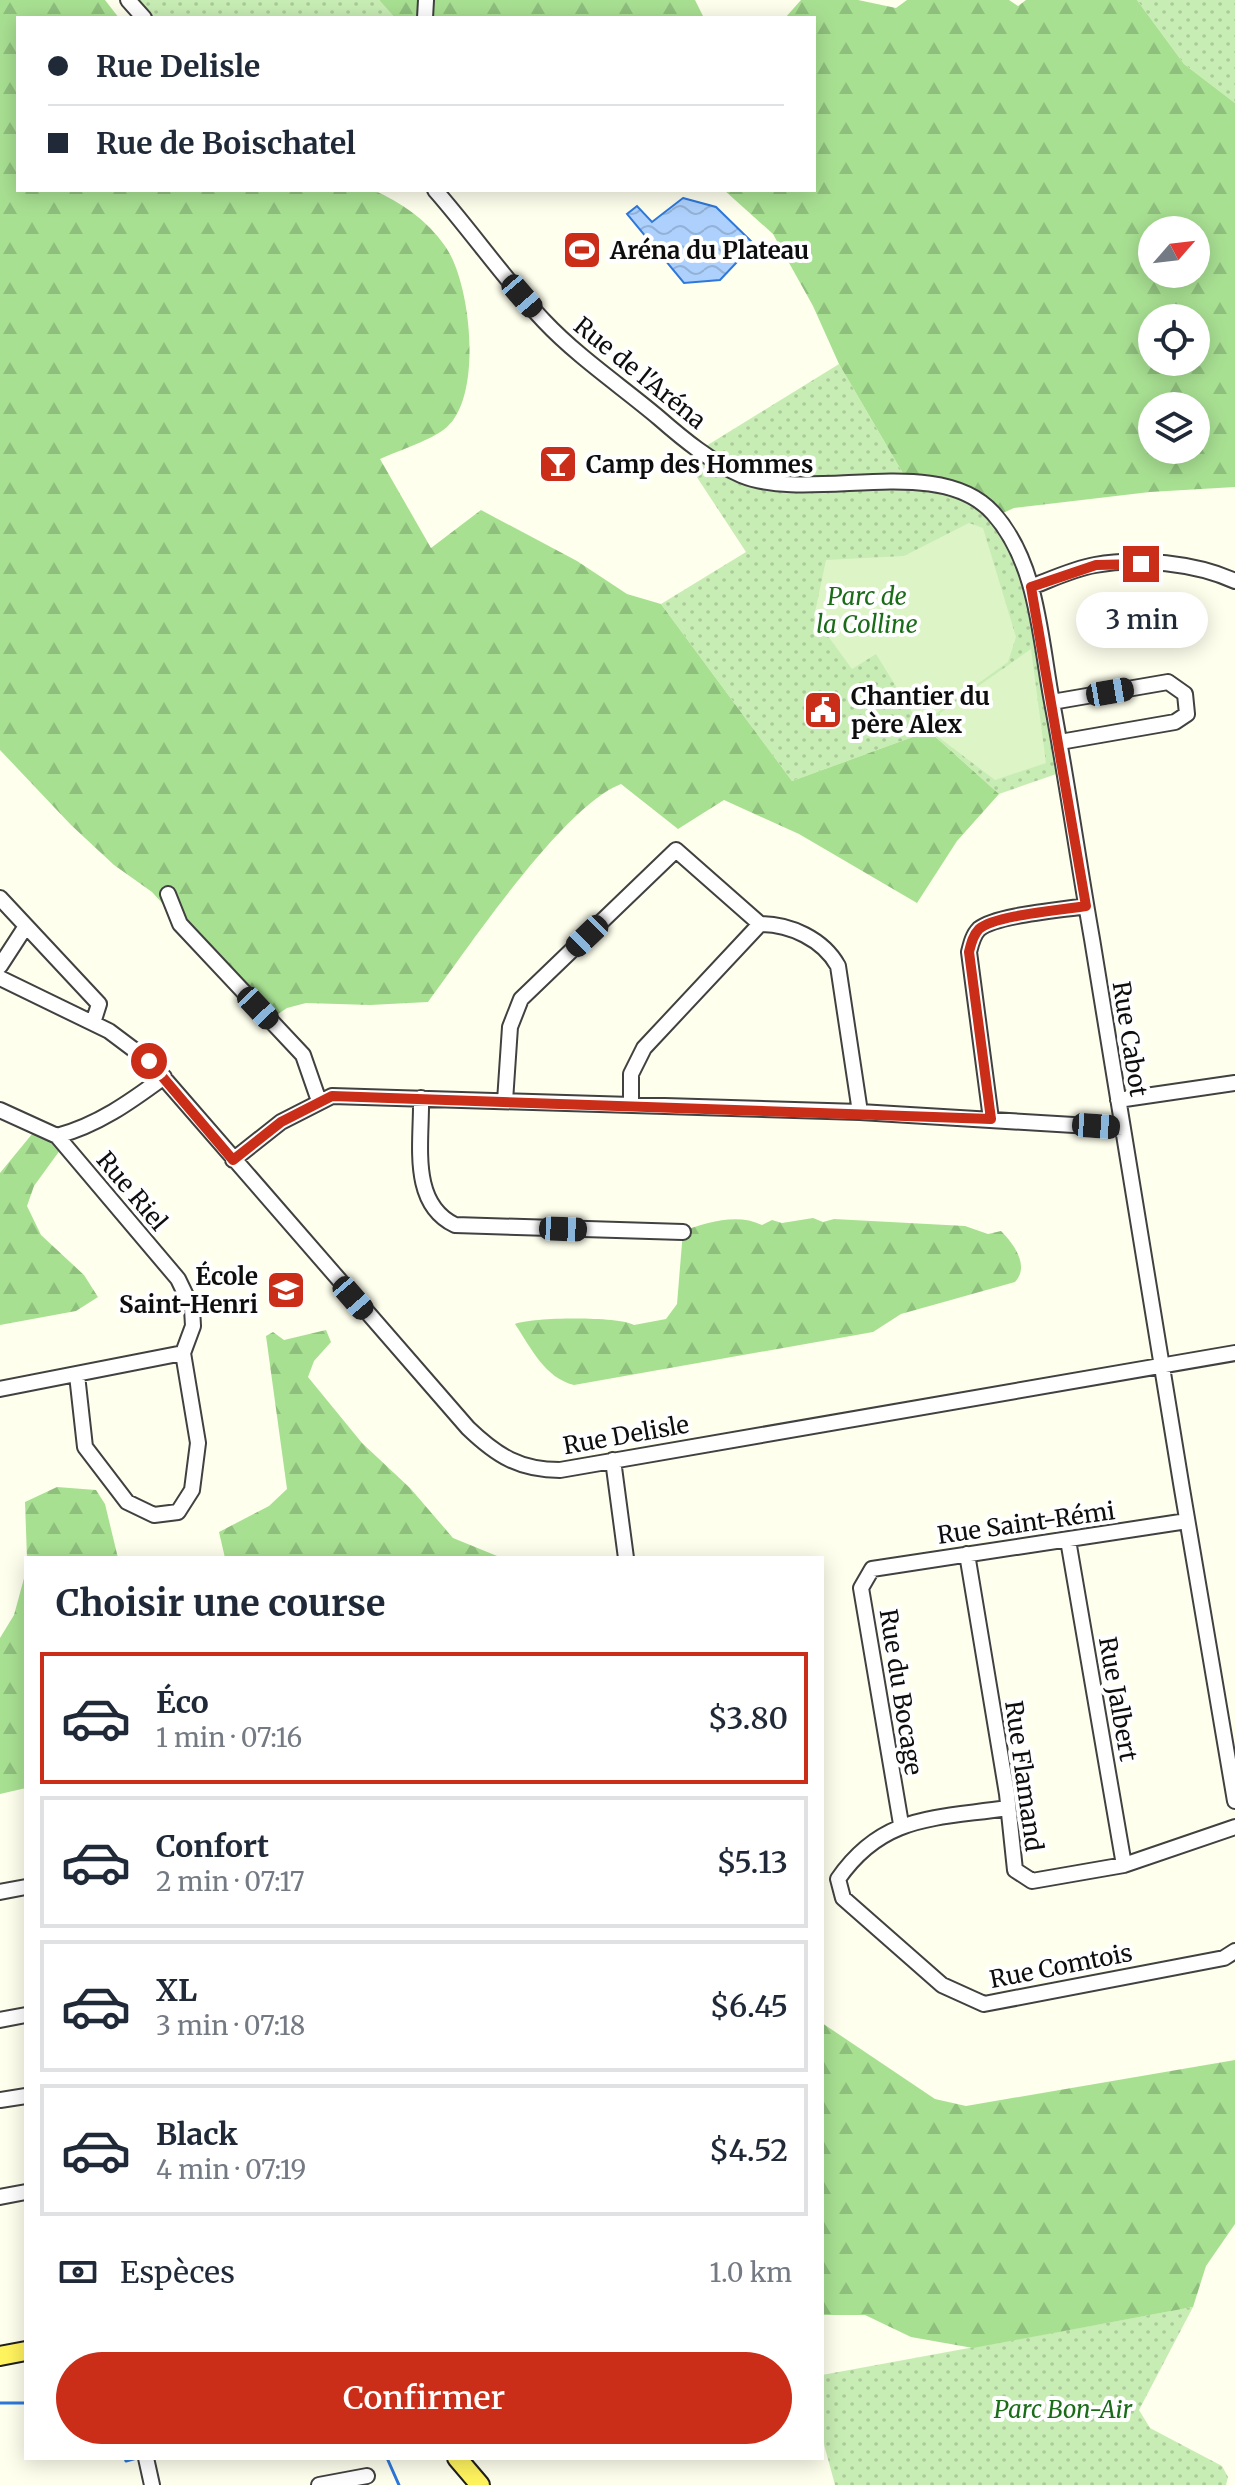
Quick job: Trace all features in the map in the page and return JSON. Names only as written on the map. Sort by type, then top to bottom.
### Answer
[{"type":"main road","points":[[0,2356],[24,2351]]},
{"type":"main road","points":[[459,2460],[480,2485]]},
{"type":"street","name":"Rue de l'Aréna","points":[[437,192],[543,321],[567,343],[678,435],[735,473],[778,484]]},
{"type":"street","name":"Rue Cabot","points":[[778,484],[905,481],[975,498],[996,516],[1031,587],[1060,742],[1235,1801]]},
{"type":"street","points":[[1031,587],[1071,571],[1120,562],[1163,564],[1235,581]]},
{"type":"street","points":[[1052,702],[1168,682],[1185,694],[1187,714],[1175,722],[1060,742]]},
{"type":"street","points":[[505,1101],[510,1027],[521,999],[676,850],[760,924],[777,924],[797,931],[825,949],[838,966],[860,1112]]},
{"type":"street","points":[[168,894],[180,924],[303,1055],[319,1101]]},
{"type":"street","points":[[0,898],[99,1004],[93,1023]]},
{"type":"street","points":[[991,1119],[969,952],[973,937],[981,927],[998,921],[1086,906]]},
{"type":"street","points":[[631,1103],[631,1074],[644,1048],[760,924]]},
{"type":"street","points":[[0,966],[26,926]]},
{"type":"street","name":"Rue Delisle","points":[[0,978],[125,1040],[149,1061],[468,1428],[500,1458],[526,1467],[548,1470],[613,1460],[1235,1353]]},
{"type":"street","points":[[57,1136],[111,1113],[164,1077]]},
{"type":"street","points":[[1118,1100],[1235,1083]]},
{"type":"street","points":[[233,1160],[281,1122],[332,1096],[860,1112],[1123,1128]]},
{"type":"street","points":[[421,1098],[422,1179],[426,1199],[443,1219],[455,1225],[683,1232]]},
{"type":"street","name":"Rue Riel","points":[[0,1110],[57,1136],[178,1279],[193,1313],[188,1345],[183,1353],[198,1443],[192,1490],[178,1512],[154,1515],[127,1502],[85,1447],[77,1375]]},
{"type":"street","points":[[0,1389],[183,1353]]},
{"type":"street","points":[[613,1460],[626,1556]]},
{"type":"street","name":"Rue Saint-Rémi","points":[[872,1569],[1187,1521]]},
{"type":"street","name":"Rue Jalbert","points":[[1068,1540],[1124,1865]]},
{"type":"street","name":"Rue Flamand","points":[[967,1554],[1015,1870],[1032,1881],[1124,1865],[1235,1827]]},
{"type":"street","name":"Rue du Bocage","points":[[872,1569],[861,1588],[901,1824]]},
{"type":"street","points":[[901,1824],[1007,1808]]},
{"type":"street","name":"Rue Comtois","points":[[901,1824],[857,1851],[838,1879],[843,1898],[942,1985],[984,2004],[1224,1958],[1235,1951]]},
{"type":"street","points":[[0,1892],[24,1887]]},
{"type":"street","points":[[0,2020],[24,2015]]},
{"type":"street","points":[[0,2100],[24,2096]]},
{"type":"street","points":[[0,2197],[24,2192]]},
{"type":"street","points":[[146,2460],[152,2485]]},
{"type":"street","points":[[319,2485],[367,2476]]},
{"type":"green space","points":[[0,0],[105,0],[117,16],[16,16],[16,192],[377,192],[394,200],[422,220],[445,246],[454,263],[467,311],[469,365],[466,390],[458,412],[441,431],[380,459],[431,548],[481,510],[577,561],[627,594],[661,604],[792,781],[929,731],[999,794],[957,841],[917,903],[799,834],[724,800],[678,829],[621,784],[598,797],[545,848],[491,915],[428,1002],[370,1005],[306,1003],[287,1008],[269,1020],[152,892],[114,865],[71,825],[0,750]]},
{"type":"green space","points":[[137,0],[379,0],[393,16],[152,16]]},
{"type":"green space","points":[[379,0],[695,0],[703,16],[393,16]]},
{"type":"green space","points":[[801,0],[858,0],[896,8],[907,0],[1009,0],[1018,6],[1026,0],[1137,0],[1184,64],[1235,103],[1235,487],[1150,492],[1014,508],[996,516],[975,498],[908,482],[839,364],[813,306],[773,234],[726,192],[816,192],[816,16],[787,16]]},
{"type":"green space","points":[[1137,0],[1235,0],[1235,103],[1184,64]]},
{"type":"green space","name":"Parc de la Colline","points":[[839,364],[908,482],[974,498],[995,515],[1012,543],[1038,622],[1065,771],[999,794],[929,731],[792,781],[661,604],[746,552],[685,459]]},
{"type":"green space","points":[[969,523],[983,528],[1016,637],[1008,662],[920,725],[876,654],[852,669],[814,617],[826,560],[904,556]]},
{"type":"green space","points":[[1031,649],[1046,763],[995,780],[937,736],[940,713]]},
{"type":"green space","points":[[37,1128],[63,1146],[34,1186],[27,1206],[41,1235],[84,1275],[98,1297],[76,1311],[0,1325],[0,1173]]},
{"type":"green space","points":[[813,1218],[823,1222],[834,1219],[965,1226],[988,1234],[1001,1231],[1018,1255],[1021,1269],[1015,1282],[901,1314],[873,1332],[574,1385],[547,1369],[515,1324],[575,1318],[634,1325],[666,1319],[677,1304],[683,1231],[722,1220],[753,1221],[762,1225],[772,1220],[782,1223]]},
{"type":"green space","points":[[326,1330],[331,1342],[314,1361],[308,1377],[362,1443],[410,1488],[453,1538],[497,1556],[225,1556],[219,1532],[269,1506],[287,1489],[266,1336],[273,1332],[284,1340]]},
{"type":"green space","points":[[57,1487],[96,1490],[105,1504],[118,1556],[27,1556],[25,1502]]},
{"type":"green space","points":[[24,1578],[24,1788],[0,1794],[0,1638],[14,1615]]},
{"type":"green space","points":[[824,2024],[935,2099],[966,2106],[1235,2060],[1235,2224],[1206,2266],[1193,2307],[973,2348],[911,2337],[865,2315],[824,2315]]},
{"type":"green space","name":"Parc Bon-Air","points":[[1193,2307],[1139,2410],[1150,2428],[1222,2466],[1228,2477],[1226,2485],[835,2485],[824,2444],[824,2375]]},
{"type":"water","points":[[683,198],[716,207],[754,244],[720,280],[684,283],[627,214],[637,206],[652,222]]},
{"type":"waterway","points":[[0,2403],[24,2403]]},
{"type":"waterway","points":[[126,2460],[130,2460]]},
{"type":"waterway","points":[[388,2460],[399,2485]]},
{"type":"place","name":"Aréna du Plateau","points":[[582,250]]},
{"type":"place","name":"Camp des Hommes","points":[[558,464]]},
{"type":"place","name":"Chantier du père Alex","points":[[823,710]]},
{"type":"place","name":"École Saint-Henri","points":[[286,1290]]},
{"type":"route","points":[[149,1061],[233,1160],[281,1122],[310,1104],[332,1096],[631,1103],[991,1119],[969,952],[973,937],[981,927],[998,921],[1086,906],[1031,587],[1096,565],[1120,562],[1141,564]]}]
